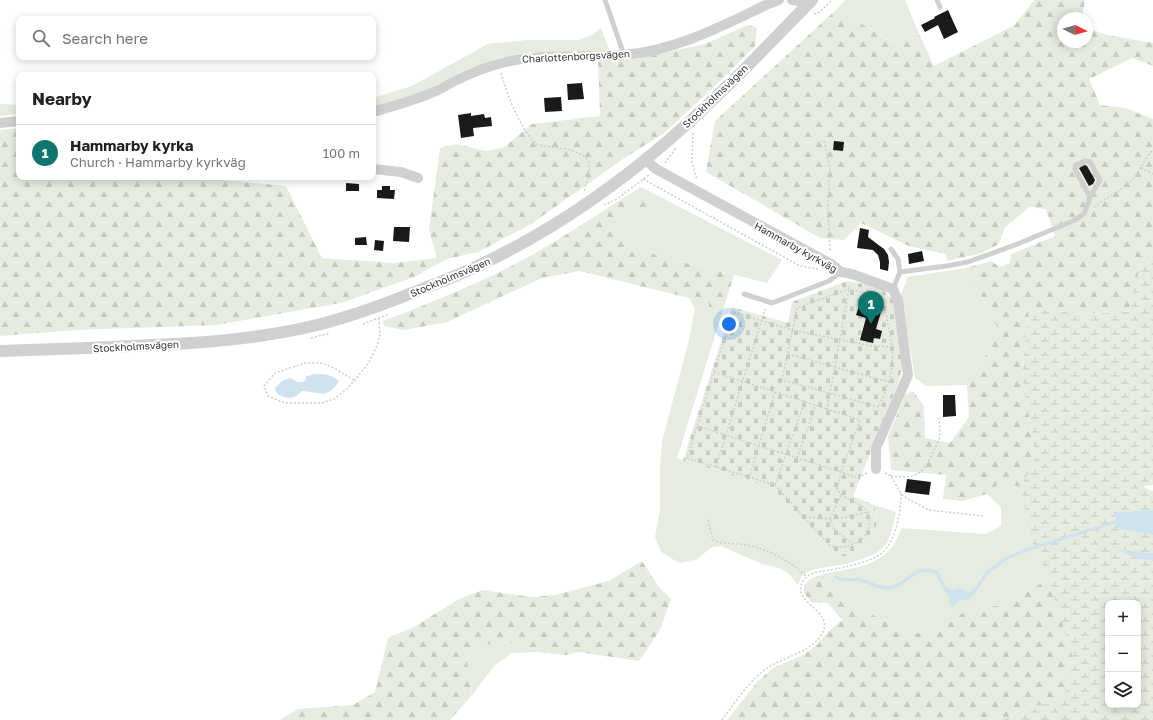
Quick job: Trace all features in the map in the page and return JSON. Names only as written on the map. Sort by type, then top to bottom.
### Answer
[{"type":"street","name":"Charlottenborgsvägen","points":[[376,111],[437,91],[482,69],[498,64],[528,58],[624,55],[660,48],[699,36],[779,0]]},
{"type":"street","points":[[792,0],[809,3]]},
{"type":"street","name":"Stockholmsvägen","points":[[0,351],[194,343],[251,337],[378,313],[502,254],[588,203],[670,139],[698,114],[809,3]]},
{"type":"street","points":[[0,123],[16,121]]},
{"type":"street","name":"Hammarby kyrkväg","points":[[645,159],[656,169],[831,264],[841,272],[852,274],[893,289]]},
{"type":"street","points":[[376,169],[401,172],[418,178]]},
{"type":"street","points":[[876,469],[876,448],[908,375],[898,301],[893,289]]},
{"type":"lane","points":[[605,0],[624,55]]},
{"type":"lane","points":[[937,0],[940,7]]},
{"type":"lane","points":[[900,272],[968,262],[1075,220],[1084,214],[1090,197],[1100,180],[1090,162],[1085,161],[1076,165],[1075,169],[1090,197]]},
{"type":"lane","points":[[891,248],[898,259],[900,272],[893,289]]},
{"type":"lane","points":[[744,294],[772,303],[829,281],[841,272]]},
{"type":"path","points":[[498,64],[508,96],[525,131],[538,145],[576,152],[584,156],[589,164],[589,173],[583,195]]},
{"type":"path","points":[[693,131],[692,162],[700,194]]},
{"type":"path","points":[[824,141],[830,169],[828,208],[831,264]]},
{"type":"path","points":[[1084,214],[1131,180],[1141,168],[1146,156],[1153,150]]},
{"type":"path","points":[[1141,168],[1153,174]]},
{"type":"path","points":[[598,208],[617,198],[656,169]]},
{"type":"path","points":[[643,179],[800,266],[821,269]]},
{"type":"path","points":[[827,409],[852,274]]},
{"type":"path","points":[[849,289],[872,294],[882,301],[892,347],[892,367],[889,382],[878,407],[782,380],[792,330],[797,308],[849,289]]},
{"type":"path","points":[[716,467],[767,301]]},
{"type":"path","points":[[714,372],[860,420],[837,482],[837,489],[841,495],[851,501],[863,505],[868,512],[869,525],[866,535],[860,541],[839,548],[830,546],[775,486],[687,458],[714,372],[733,312],[792,330],[840,338],[872,346],[892,347]]},
{"type":"path","points":[[357,325],[378,313],[392,313]]},
{"type":"path","points":[[354,380],[334,368],[322,363],[305,363],[275,373],[264,386],[268,396],[284,403],[322,403],[334,399],[347,389],[368,364],[378,346],[380,335],[378,313]]},
{"type":"path","points":[[305,339],[335,332]]},
{"type":"path","points":[[788,354],[889,382]]},
{"type":"path","points":[[749,478],[775,392]]},
{"type":"path","points":[[775,486],[805,401]]},
{"type":"path","points":[[797,458],[816,405]]},
{"type":"path","points":[[697,426],[858,478],[876,469],[891,476],[913,476],[920,472],[933,452],[939,439],[940,430],[938,417]]},
{"type":"path","points":[[891,476],[901,494],[928,510],[984,516]]},
{"type":"path","points":[[722,720],[762,672],[774,664],[802,652],[819,638],[824,631],[824,622],[819,611],[804,599],[800,591],[803,581],[812,574],[840,569],[881,554],[890,545],[895,533],[901,494]]},
{"type":"path","points":[[841,495],[830,519],[833,528],[853,544]]},
{"type":"path","points":[[805,517],[830,519],[868,512]]},
{"type":"path","points":[[708,520],[713,540],[720,543],[747,545],[778,556],[793,565],[807,577]]},
{"type":"green space","points":[[845,0],[905,0],[920,36],[893,42],[837,9]]},
{"type":"green space","points":[[1034,0],[1085,0],[1083,12],[1057,12],[1057,48],[1093,48],[1093,30],[1107,35],[1153,43],[1153,66],[1132,58],[1089,79],[1100,105],[1126,108],[1153,119],[1153,255],[1142,260],[1128,312],[1083,314],[1029,308],[1022,376],[1036,457],[1021,487],[1000,482],[987,494],[962,501],[943,499],[946,475],[891,470],[888,437],[905,395],[913,391],[924,406],[925,438],[950,443],[969,417],[967,385],[1000,332],[966,268],[992,261],[999,267],[1010,263],[1011,254],[1055,236],[1046,209],[1030,207],[1005,227],[999,244],[982,253],[947,261],[946,254],[909,246],[861,223],[844,240],[820,238],[706,172],[715,121],[837,9],[892,42],[920,36],[934,66],[1015,25]]},
{"type":"green space","points":[[748,25],[757,28],[755,46],[711,90],[663,134],[623,159],[531,224],[478,252],[447,259],[414,277],[341,303],[216,325],[74,330],[0,336],[0,130],[16,128],[16,180],[223,180],[286,186],[322,258],[394,263],[437,258],[429,230],[440,148],[456,144],[485,151],[503,148],[532,124],[600,116],[598,61],[636,59],[705,44]]},
{"type":"green space","points":[[601,28],[610,51],[530,52],[500,58],[463,71],[423,92],[376,107],[376,97],[412,86],[488,44],[528,40],[578,40],[592,35]]},
{"type":"green space","points":[[0,104],[16,105],[16,114],[0,116]]},
{"type":"green space","points":[[641,187],[782,260],[767,283],[658,256],[619,239],[603,226],[616,217],[649,205],[643,198],[629,203],[620,200]]},
{"type":"green space","points":[[643,198],[650,205],[616,217],[603,226],[619,239],[658,256],[734,275],[722,313],[710,310],[708,301],[689,298],[580,271],[542,278],[447,322],[404,330],[384,326],[383,321],[458,291],[530,256],[620,200],[629,203]]},
{"type":"green space","points":[[1153,255],[1153,485],[1143,486],[1153,491],[1153,510],[1115,512],[1116,528],[1153,535],[1153,553],[1119,550],[1138,559],[1153,561],[1081,565],[1049,579],[1000,606],[971,607],[940,629],[911,634],[845,601],[822,580],[810,579],[874,561],[884,555],[892,547],[902,528],[985,534],[1001,526],[1001,507],[987,494],[1000,482]]},
{"type":"green space","points":[[1153,255],[1153,485],[1143,486],[1153,491],[1153,510],[1115,512],[1116,528],[1153,535],[1153,553],[1119,550],[1138,559],[1153,561],[1153,720],[1003,720],[1029,707],[1063,701],[1073,658],[1049,579],[1031,539],[1021,487],[1036,457],[1022,376],[1029,308],[1083,314],[1128,312],[1142,260]]},
{"type":"green space","points":[[966,268],[1000,332],[967,385],[926,386],[915,378],[901,294],[908,277]]},
{"type":"green space","points":[[847,281],[876,286],[893,300],[902,368],[899,381],[853,496],[874,505],[876,528],[869,543],[864,547],[835,559],[773,488],[683,460],[732,307],[788,323],[792,302]]},
{"type":"green space","points":[[689,298],[708,301],[710,310],[722,313],[677,458],[773,488],[835,559],[877,516],[874,505],[896,512],[889,539],[884,547],[879,551],[853,562],[810,571],[802,576],[798,585],[788,573],[779,568],[762,564],[721,546],[712,547],[696,560],[679,563],[661,552],[655,537],[660,510],[660,467],[662,441],[688,344],[695,309]]},
{"type":"green space","points":[[642,561],[659,587],[671,599],[660,630],[639,661],[578,652],[566,655],[538,652],[509,642],[474,646],[467,660],[472,695],[450,720],[280,720],[298,709],[353,705],[375,692],[388,638],[412,628],[461,598],[483,590],[531,597],[555,595],[609,581]]},
{"type":"green space","points":[[1081,565],[1134,600],[1105,600],[1105,695],[1029,707],[1003,720],[727,720],[759,680],[773,668],[803,655],[818,644],[828,632],[842,620],[828,603],[811,602],[804,593],[804,585],[810,579],[822,580],[845,601],[911,634],[940,629],[971,607],[1000,606],[1049,579]]},
{"type":"green space","points":[[509,642],[538,652],[512,653],[495,665],[472,695],[467,660],[474,646]]},
{"type":"water","points":[[314,374],[328,375],[339,381],[331,391],[323,394],[302,391],[292,398],[286,398],[276,393],[275,388],[282,381],[290,378],[298,382],[303,382],[306,379],[305,377]]},
{"type":"water","points":[[1153,510],[1153,535],[1116,528],[1115,512]]},
{"type":"water","points":[[1117,550],[1153,553],[1153,561],[1138,559]]},
{"type":"water","points":[[947,587],[952,590],[959,588],[967,592],[970,592],[973,588],[977,591],[970,599],[958,601],[953,607],[950,605],[948,595],[943,591]]},
{"type":"building","points":[[948,10],[958,32],[944,39],[938,25],[925,32],[921,25]]},
{"type":"building","points":[[582,83],[584,99],[568,100],[567,84]]},
{"type":"building","points":[[561,97],[562,111],[545,112],[544,98]]},
{"type":"building","points":[[471,113],[471,116],[484,114],[485,118],[491,117],[492,126],[473,128],[474,136],[461,138],[458,115]]},
{"type":"building","points":[[834,141],[844,142],[843,151],[833,150]]},
{"type":"building","points":[[1085,165],[1095,180],[1093,184],[1089,186],[1079,168]]},
{"type":"building","points":[[346,183],[359,184],[359,191],[346,191]]},
{"type":"building","points":[[382,186],[390,186],[390,190],[395,190],[394,199],[377,198],[377,190],[382,190]]},
{"type":"building","points":[[394,227],[410,227],[409,242],[393,241]]},
{"type":"building","points":[[860,228],[869,230],[868,237],[884,249],[888,255],[888,271],[880,269],[878,255],[873,250],[857,248]]},
{"type":"building","points":[[366,237],[367,245],[355,245],[355,238]]},
{"type":"building","points":[[375,240],[384,241],[383,251],[374,250]]},
{"type":"building","points":[[922,251],[924,261],[909,264],[908,254]]},
{"type":"building","points":[[859,306],[881,312],[876,329],[882,331],[880,339],[874,338],[873,343],[860,340],[866,318],[856,315]]},
{"type":"building","points":[[943,395],[955,395],[956,416],[943,417]]},
{"type":"building","points":[[907,479],[931,482],[929,495],[905,492]]},
{"type":"waterway","points":[[973,593],[988,572],[1007,558],[1023,551],[1115,522]]},
{"type":"waterway","points":[[836,577],[843,580],[860,580],[890,588],[898,585],[920,571],[930,570],[937,572],[945,589],[948,590]]},
{"type":"place","name":"Hammarby kyrka","points":[[871,324]]}]
